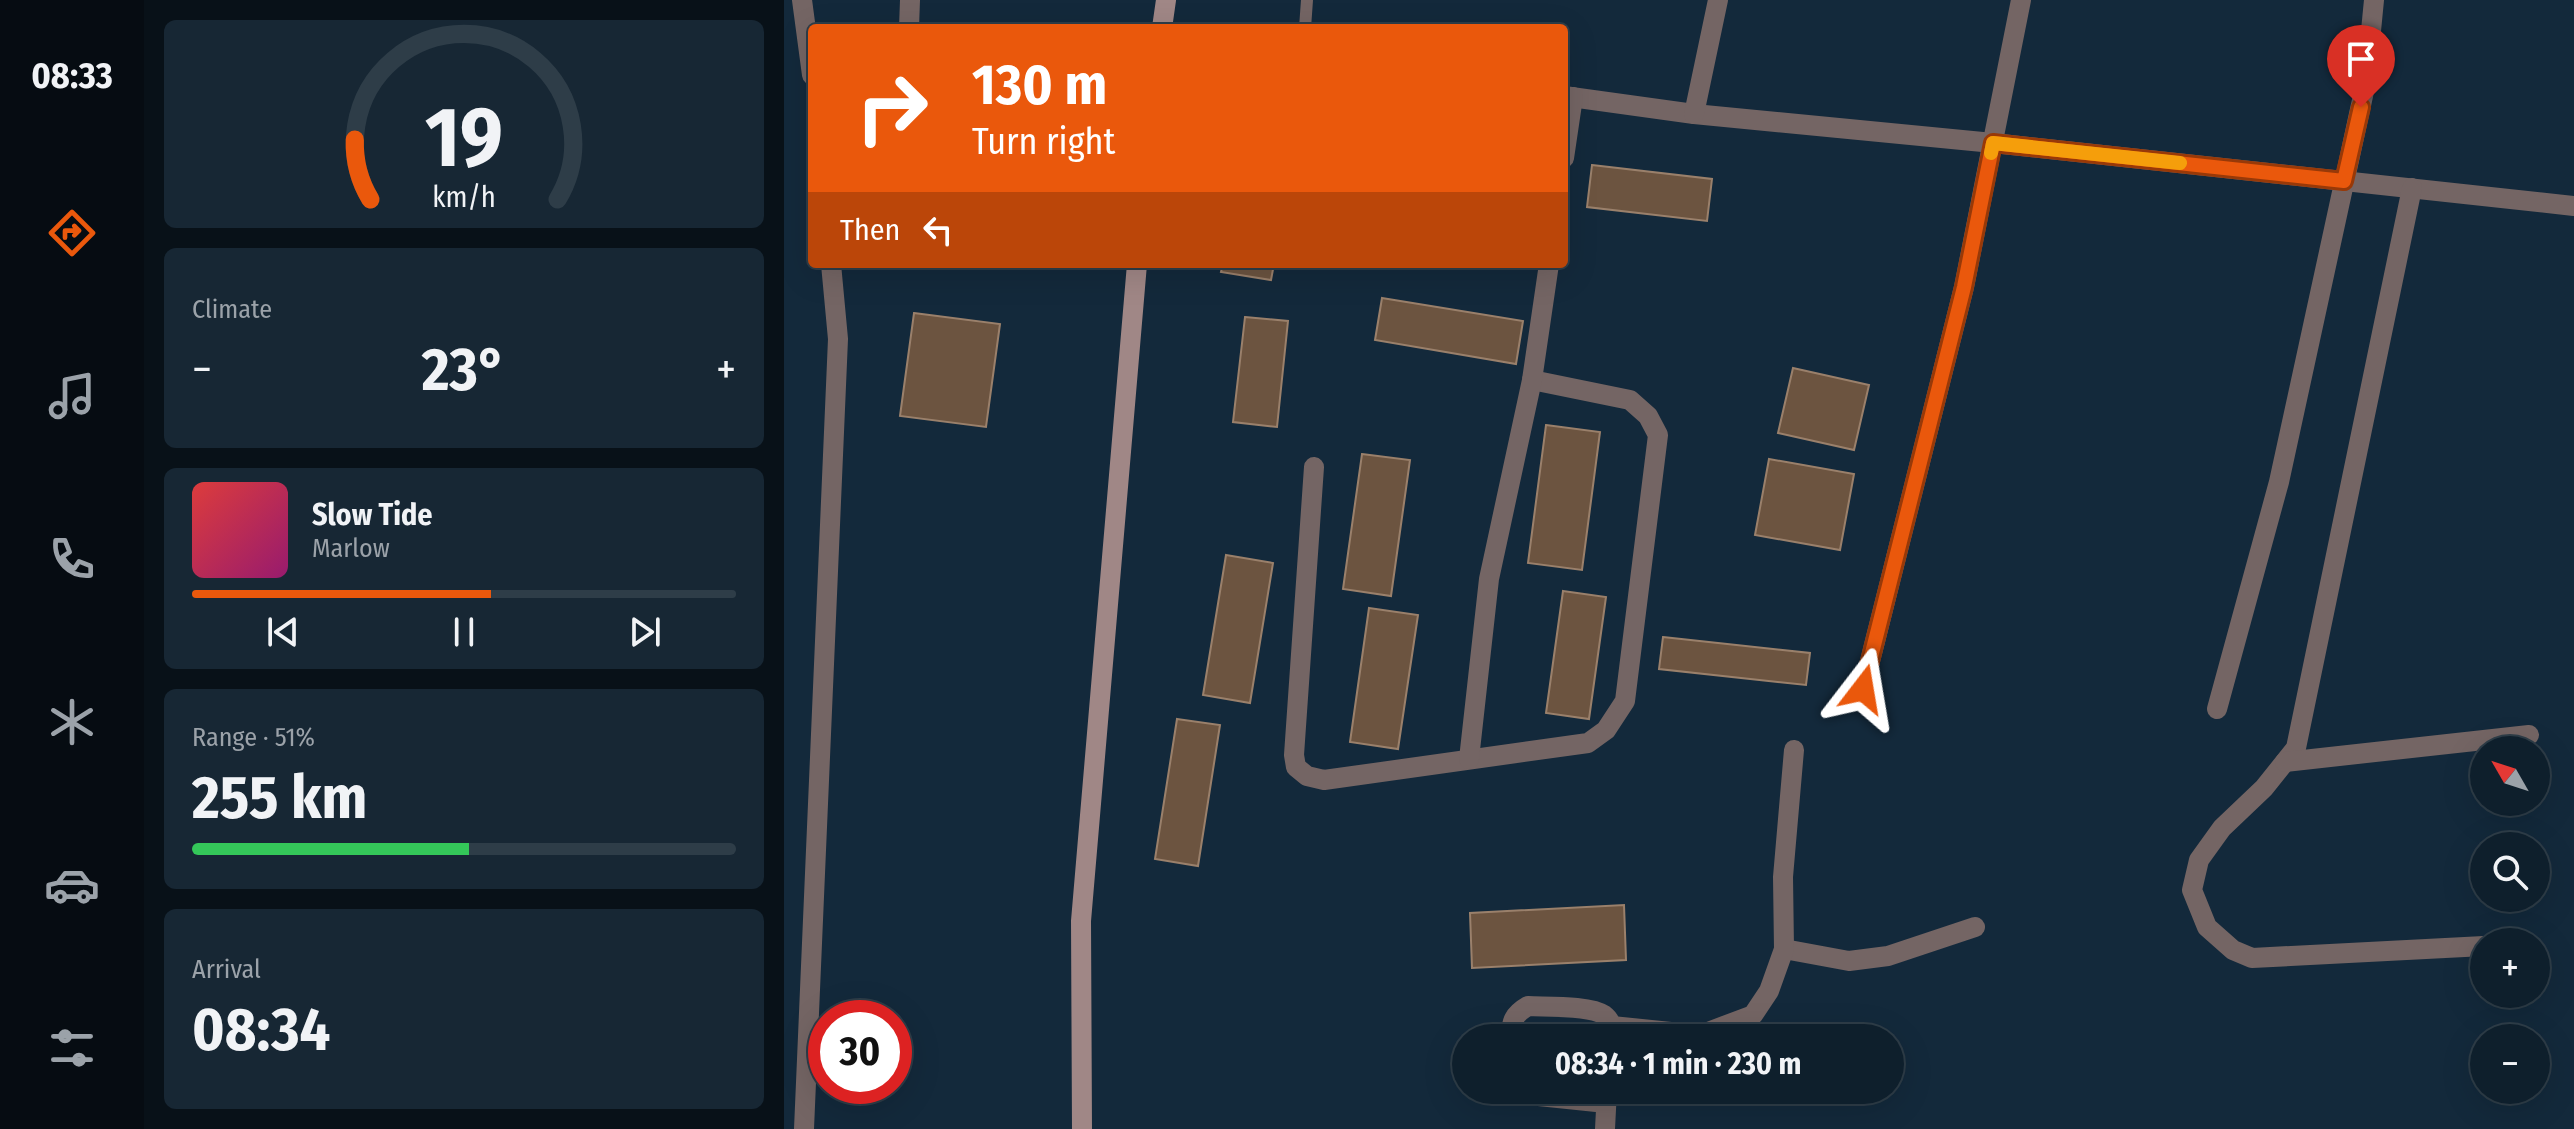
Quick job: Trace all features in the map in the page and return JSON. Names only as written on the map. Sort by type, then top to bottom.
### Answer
[{"type":"main road","points":[[1163,24],[1166,0]]},
{"type":"main road","points":[[1082,1129],[1081,921],[1137,268]]},
{"type":"street","points":[[802,0],[808,45]]},
{"type":"street","points":[[909,24],[910,0]]},
{"type":"street","points":[[1694,114],[1718,0]]},
{"type":"street","points":[[1863,689],[1964,287],[2021,0]]},
{"type":"street","points":[[2217,709],[2279,482],[2366,82],[2374,0]]},
{"type":"street","points":[[1568,96],[1694,114],[2574,206]]},
{"type":"street","points":[[2412,188],[2296,748],[2264,788],[2222,828],[2199,860],[2192,890],[2207,927],[2233,950],[2252,958],[2470,947]]},
{"type":"street","points":[[804,1129],[838,339],[831,268]]},
{"type":"street","points":[[1469,759],[1489,579],[1532,380],[1548,268]]},
{"type":"street","points":[[1314,467],[1294,755],[1296,767],[1307,776],[1324,780],[1588,743],[1606,730],[1625,701],[1658,435],[1648,416],[1630,400],[1532,380]]},
{"type":"street","points":[[2285,762],[2529,735]]},
{"type":"street","points":[[1729,1024],[1753,1015],[1769,991],[1784,949],[1783,877],[1794,750]]},
{"type":"street","points":[[1784,949],[1849,961],[1888,956],[1975,927]]},
{"type":"street","points":[[1510,1024],[1518,1011],[1528,1006],[1596,1011],[1607,1017],[1609,1024]]},
{"type":"street","points":[[1605,1129],[1607,1104]]},
{"type":"lane","points":[[1305,24],[1307,0]]},
{"type":"building","points":[[1592,165],[1712,179],[1707,221],[1587,207]]},
{"type":"building","points":[[1222,268],[1273,268],[1271,280],[1221,272]]},
{"type":"building","points":[[1382,298],[1523,321],[1516,364],[1375,340]]},
{"type":"building","points":[[914,313],[1000,324],[986,427],[900,416]]},
{"type":"building","points":[[1245,317],[1288,321],[1277,427],[1233,422]]},
{"type":"building","points":[[1793,368],[1869,385],[1854,450],[1778,433]]},
{"type":"building","points":[[1546,425],[1600,432],[1582,570],[1528,563]]},
{"type":"building","points":[[1362,454],[1410,460],[1391,596],[1343,589]]},
{"type":"building","points":[[1769,459],[1854,474],[1840,550],[1755,535]]},
{"type":"building","points":[[1226,555],[1273,563],[1250,703],[1203,695]]},
{"type":"building","points":[[1563,591],[1606,597],[1589,719],[1546,713]]},
{"type":"building","points":[[1369,608],[1418,615],[1398,749],[1350,742]]},
{"type":"building","points":[[1663,637],[1810,653],[1806,685],[1659,669]]},
{"type":"building","points":[[1177,719],[1220,725],[1198,866],[1155,859]]},
{"type":"building","points":[[1624,905],[1626,960],[1472,968],[1470,913]]},
{"type":"slow traffic","points":[[1991,153],[1993,143],[2180,163]]},
{"type":"route","points":[[1863,689],[1964,287],[1993,143],[2344,181],[2361,107]]}]
